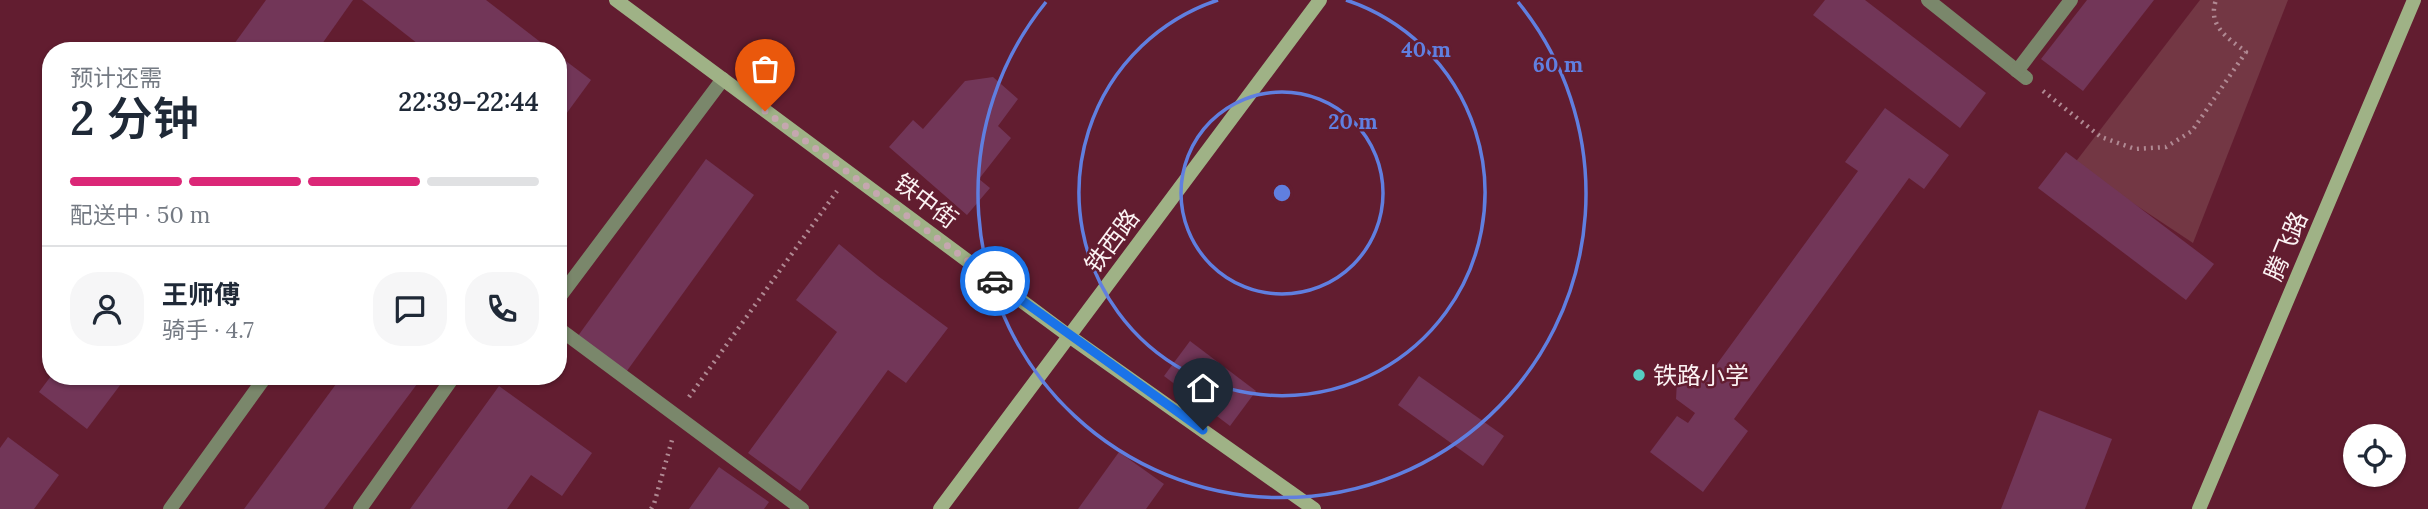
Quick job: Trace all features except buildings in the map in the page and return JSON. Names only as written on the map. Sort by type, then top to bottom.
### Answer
[{"type":"street","name":"铁中街","points":[[616,0],[1069,336],[1314,509]]},
{"type":"street","name":"铁西路","points":[[940,509],[1320,0]]},
{"type":"street","name":"腾飞路","points":[[2199,509],[2414,0]]},
{"type":"lane","points":[[1928,0],[2021,74],[2071,0]]},
{"type":"lane","points":[[567,287],[723,79]]},
{"type":"lane","points":[[567,334],[802,509]]},
{"type":"lane","points":[[170,509],[260,385]]},
{"type":"lane","points":[[360,509],[448,385]]},
{"type":"path","points":[[2021,74],[2102,136],[2135,149],[2166,148],[2192,131],[2246,52],[2219,32],[2213,10],[2216,0]]},
{"type":"path","points":[[689,397],[849,173]]},
{"type":"path","points":[[651,509],[674,433]]},
{"type":"shaded area","points":[[2200,0],[2288,0],[2193,243],[2074,164]]},
{"type":"way so far","points":[[765,111],[995,281]]},
{"type":"place","name":"铁路小学","points":[[1639,375]]},
{"type":"route","points":[[995,281],[1203,430]]}]
